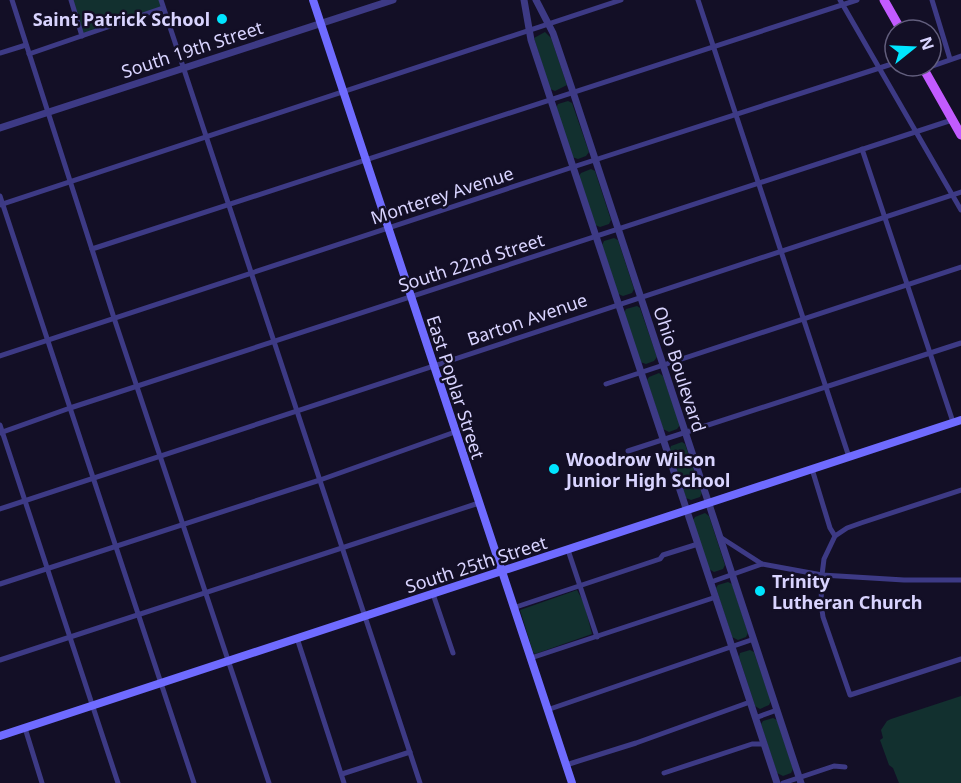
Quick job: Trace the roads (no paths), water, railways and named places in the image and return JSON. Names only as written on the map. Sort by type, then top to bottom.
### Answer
[{"type":"main road","name":"East Poplar Street","points":[[313,0],[572,783]]},
{"type":"main road","points":[[884,0],[894,18]]},
{"type":"main road","points":[[929,78],[961,135]]},
{"type":"main road","name":"South 25th Street","points":[[0,736],[957,421]]},
{"type":"street","points":[[12,0],[114,318],[269,783]]},
{"type":"street","points":[[71,0],[82,36]]},
{"type":"street","points":[[161,0],[420,783]]},
{"type":"street","name":"South 19th Street","points":[[0,128],[393,0]]},
{"type":"street","name":"Ohio Boulevard","points":[[524,0],[528,30],[550,99],[777,783]]},
{"type":"street","name":"Ohio Boulevard","points":[[537,0],[549,23],[573,92],[800,780]]},
{"type":"street","points":[[1,204],[621,0]]},
{"type":"street","points":[[698,0],[849,457]]},
{"type":"street","points":[[92,249],[841,2],[857,0]]},
{"type":"street","points":[[932,0],[950,59]]},
{"type":"street","points":[[841,2],[961,210]]},
{"type":"street","points":[[29,54],[164,8]]},
{"type":"street","points":[[0,53],[26,45]]},
{"type":"street","points":[[943,61],[961,56]]},
{"type":"street","name":"Monterey Avenue","points":[[0,356],[883,67]]},
{"type":"street","name":"South 22nd Street","points":[[1,433],[70,408],[952,120]]},
{"type":"street","points":[[862,149],[930,353],[957,421]]},
{"type":"street","name":"Barton Avenue","points":[[0,509],[961,192]]},
{"type":"street","points":[[0,196],[194,783]]},
{"type":"street","points":[[606,384],[961,267]]},
{"type":"street","points":[[628,451],[961,343]]},
{"type":"street","points":[[0,425],[118,783]]},
{"type":"street","points":[[0,584],[320,480],[455,432]]},
{"type":"street","points":[[812,469],[830,528],[835,536]]},
{"type":"street","points":[[961,490],[861,523],[835,536],[824,559],[820,603],[850,695],[961,659]]},
{"type":"street","points":[[0,660],[479,503]]},
{"type":"street","points":[[720,537],[762,564],[822,574],[904,580],[961,580]]},
{"type":"street","points":[[513,608],[698,544]]},
{"type":"street","points":[[568,550],[597,637]]},
{"type":"street","points":[[711,582],[762,564]]},
{"type":"street","points":[[433,594],[453,653]]},
{"type":"street","points":[[531,658],[716,597]]},
{"type":"street","points":[[297,638],[344,783]]},
{"type":"street","points":[[547,710],[754,639]]},
{"type":"street","points":[[566,765],[636,743],[750,702]]},
{"type":"street","points":[[755,718],[777,710]]},
{"type":"street","points":[[25,728],[42,783]]},
{"type":"street","points":[[664,773],[752,744],[764,744]]},
{"type":"street","points":[[342,774],[410,752]]},
{"type":"street","points":[[783,783],[800,780],[834,766],[845,767]]},
{"type":"place","name":"Saint Patrick School","points":[[222,19]]},
{"type":"place","name":"Woodrow Wilson Junior High School","points":[[554,469]]},
{"type":"place","name":"Trinity Lutheran Church","points":[[760,591]]}]
